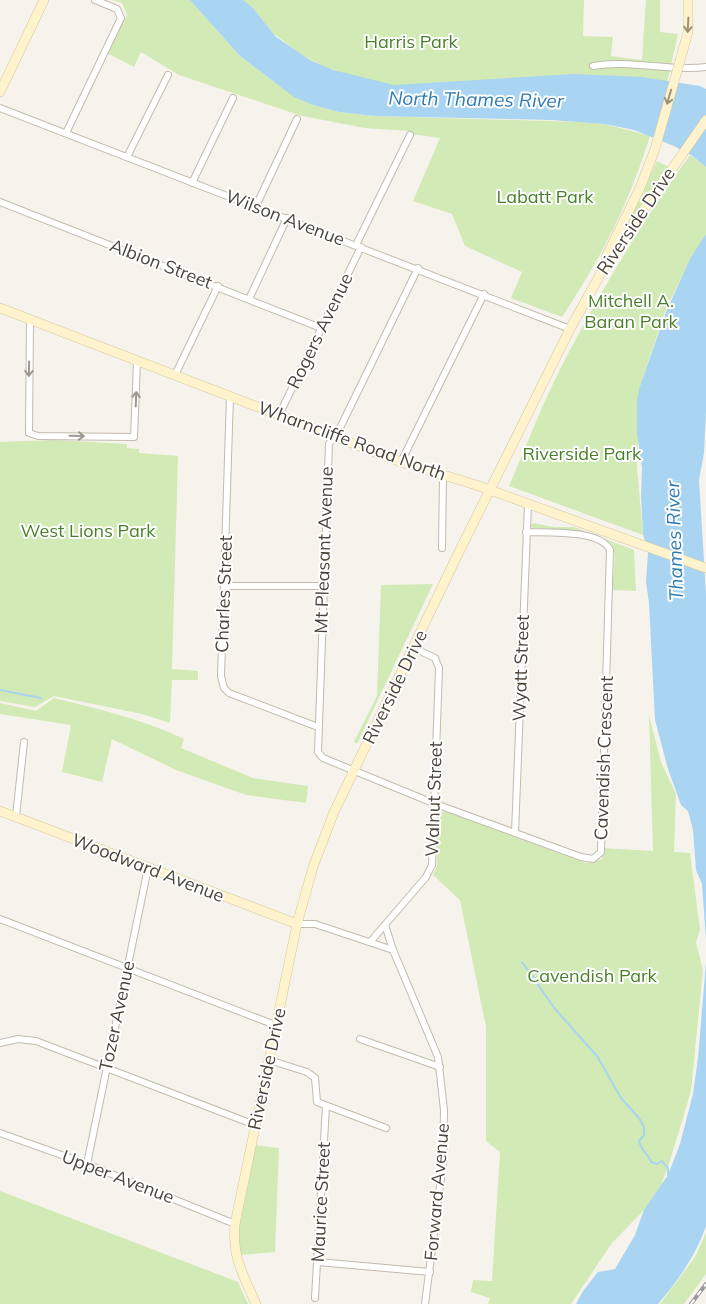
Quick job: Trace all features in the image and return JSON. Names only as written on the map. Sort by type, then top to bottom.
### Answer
[{"type":"main road","points":[[0,92],[44,0]]},
{"type":"main road","points":[[606,264],[605,260],[640,188],[654,149],[688,32],[688,0]]},
{"type":"main road","name":"Riverside Drive","points":[[256,1304],[236,1257],[234,1244],[235,1224],[297,924],[314,865],[334,812],[570,329],[606,264],[626,238],[706,120]]},
{"type":"main road","name":"Wharncliffe Road North","points":[[0,308],[401,462],[490,490],[706,568]]},
{"type":"main road","name":"Woodward Avenue","points":[[0,811],[297,924]]},
{"type":"street","points":[[66,133],[121,14],[116,8],[95,0]]},
{"type":"street","points":[[593,66],[634,65],[681,70],[706,67]]},
{"type":"street","points":[[127,156],[168,75]]},
{"type":"street","points":[[192,182],[233,98]]},
{"type":"street","name":"Wilson Avenue","points":[[0,108],[418,268],[570,329]]},
{"type":"street","points":[[256,206],[297,119]]},
{"type":"street","name":"Rogers Avenue","points":[[279,415],[322,328],[410,135]]},
{"type":"street","name":"Albion Street","points":[[0,202],[322,328]]},
{"type":"street","points":[[249,299],[287,218]]},
{"type":"street","name":"Mt Pleasant Avenue","points":[[354,772],[323,758],[318,752],[329,444],[339,430],[418,268]]},
{"type":"street","points":[[175,375],[218,286]]},
{"type":"street","points":[[401,462],[484,294]]},
{"type":"street","points":[[30,320],[29,433],[38,436],[134,437],[137,361]]},
{"type":"street","name":"Charles Street","points":[[230,396],[221,676],[224,688],[229,693],[318,727]]},
{"type":"street","points":[[442,548],[443,475]]},
{"type":"street","name":"Wyatt Street","points":[[515,833],[528,504]]},
{"type":"street","name":"Cavendish Crescent","points":[[354,772],[581,857],[593,859],[600,852],[610,550],[606,544],[575,533],[526,532]]},
{"type":"street","points":[[224,586],[323,586]]},
{"type":"street","name":"Walnut Street","points":[[370,941],[426,878],[432,865],[439,668],[435,658],[414,648]]},
{"type":"street","points":[[16,816],[24,742]]},
{"type":"street","name":"Tozer Avenue","points":[[87,1164],[148,868]]},
{"type":"street","points":[[0,919],[275,1025]]},
{"type":"street","points":[[297,924],[315,924],[393,950]]},
{"type":"street","name":"Forward Avenue","points":[[386,924],[393,950],[440,1067],[444,1110],[444,1163],[425,1304]]},
{"type":"street","points":[[0,1043],[18,1039],[36,1041],[255,1126]]},
{"type":"street","points":[[360,1039],[440,1067]]},
{"type":"street","points":[[269,1060],[307,1072],[315,1078],[318,1102],[386,1128]]},
{"type":"street","name":"Maurice Street","points":[[315,1298],[326,1106]]},
{"type":"street","name":"Upper Avenue","points":[[0,1133],[87,1164],[235,1224]]},
{"type":"street","points":[[318,1262],[430,1272]]},
{"type":"green space","name":"Labatt Park","points":[[112,0],[190,0],[240,56],[271,80],[313,105],[339,112],[375,116],[582,122],[605,124],[650,136],[633,185],[613,230],[562,317],[511,298],[522,272],[465,246],[452,214],[413,201],[440,138],[411,134],[408,131],[365,128],[302,116],[179,75],[141,52],[134,67],[107,53],[127,15],[122,3]]},
{"type":"green space","name":"Harris Park","points":[[241,0],[584,0],[583,36],[613,37],[611,56],[642,60],[646,0],[660,0],[660,32],[678,34],[667,83],[382,86],[325,67],[300,54],[273,33],[253,8]]},
{"type":"green space","name":"Riverside Park","points":[[690,155],[706,167],[706,234],[685,270],[666,309],[640,386],[637,467],[643,535],[509,486],[547,396],[567,355],[635,237]]},
{"type":"green space","points":[[657,161],[669,167],[621,235]]},
{"type":"green space","name":"West Lions Park","points":[[54,440],[127,444],[127,448],[139,449],[139,453],[178,456],[172,669],[198,671],[198,680],[172,680],[170,723],[142,714],[54,696],[35,707],[0,701],[0,442]]},
{"type":"green space","points":[[533,523],[554,527],[574,527],[600,537],[564,530],[533,528],[531,526]]},
{"type":"green space","points":[[601,537],[634,550],[636,591],[612,590],[613,547]]},
{"type":"green space","points":[[433,584],[357,744],[354,742],[377,696],[381,585]]},
{"type":"green space","points":[[54,698],[120,715],[168,732],[184,739],[181,748],[253,778],[308,786],[306,803],[246,795],[176,770],[112,739],[102,782],[62,772],[71,725],[0,714],[0,703],[36,711]]},
{"type":"green space","name":"Cavendish Park","points":[[649,715],[661,762],[676,794],[674,852],[690,853],[700,930],[696,942],[703,970],[691,1091],[661,1185],[648,1206],[612,1243],[571,1304],[488,1304],[490,1298],[471,1292],[473,1280],[492,1281],[500,1152],[486,1141],[486,1027],[460,900],[433,875],[437,866],[437,816],[441,812],[448,812],[586,863],[602,859],[603,848],[653,851]]},
{"type":"green space","points":[[254,1145],[279,1148],[275,1252],[240,1255],[240,1214]]},
{"type":"green space","points":[[0,1191],[238,1282],[248,1304],[0,1304]]},
{"type":"green space","points":[[706,1233],[706,1274],[684,1304],[660,1304],[695,1257]]},
{"type":"water","name":"North Thames River","points":[[190,0],[243,0],[253,8],[276,37],[310,60],[333,70],[394,85],[574,74],[641,77],[700,86],[706,89],[706,167],[691,155],[674,146],[634,130],[605,124],[551,120],[375,116],[339,112],[313,105],[294,97],[240,56]]},
{"type":"water","name":"Thames River","points":[[706,234],[706,412],[704,453],[699,480],[706,594],[706,940],[702,884],[696,870],[693,830],[688,811],[681,805],[668,769],[655,720],[649,603],[646,582],[648,553],[643,534],[642,468],[637,433],[637,400],[640,386],[666,312],[690,259]]},
{"type":"water","points":[[706,962],[706,1226],[686,1267],[658,1304],[576,1304],[583,1291],[598,1272],[615,1269],[635,1235],[644,1210],[668,1175],[680,1144],[693,1094]]},
{"type":"waterway","points":[[0,690],[41,698]]},
{"type":"waterway","points":[[522,962],[555,1009],[597,1056],[621,1098],[639,1118],[644,1127],[644,1135],[639,1141],[641,1147],[651,1162],[657,1164],[662,1161],[668,1168],[668,1175]]},
{"type":"railway","points":[[691,1304],[706,1284]]},
{"type":"park label","name":"Mitchell A. Baran Park","points":[[631,311]]}]
